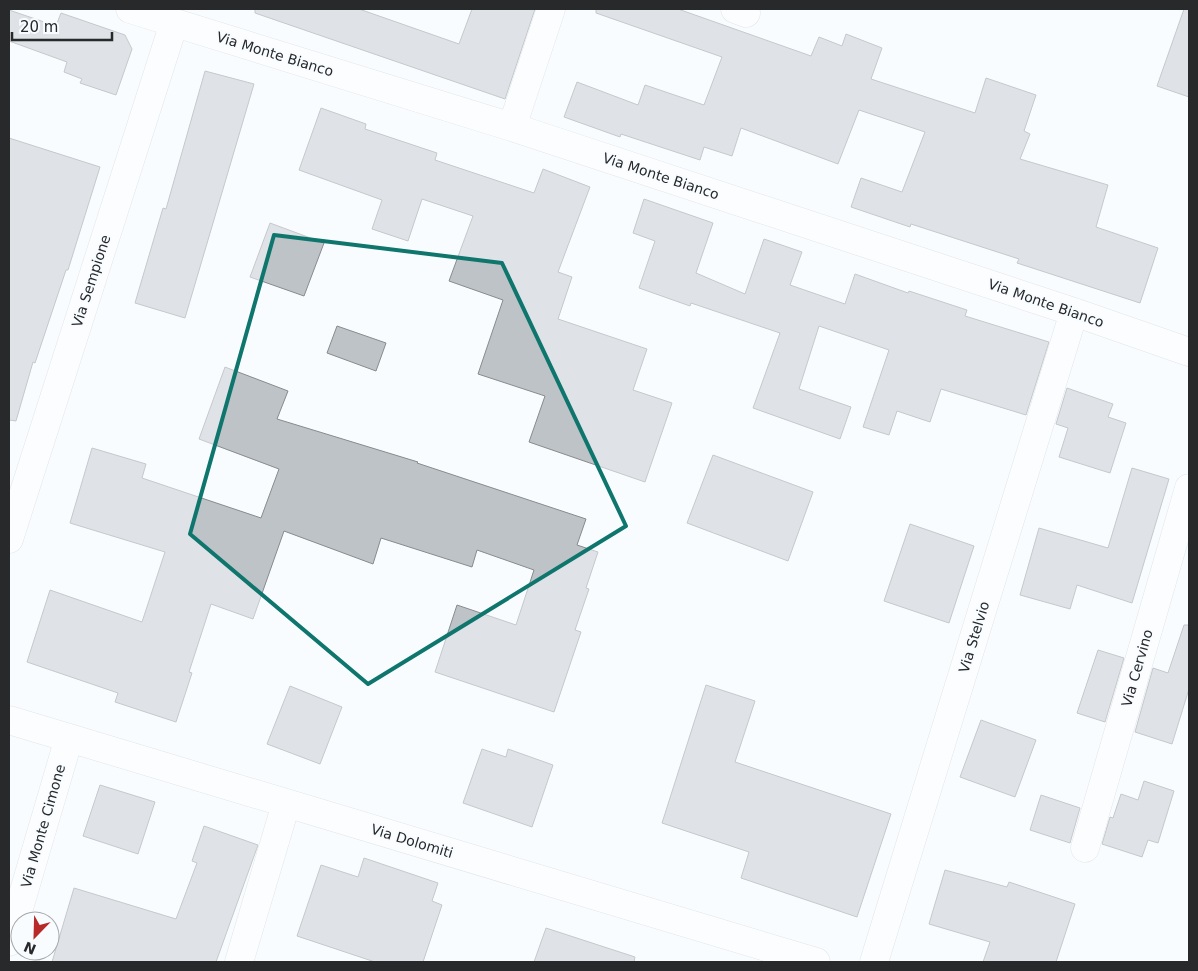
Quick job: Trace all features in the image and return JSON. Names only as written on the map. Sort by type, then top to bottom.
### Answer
[{"type":"street","name":"Via Monte Bianco","points":[[130,9],[512,127],[1074,312],[1189,352]]},
{"type":"street","points":[[512,127],[551,9]]},
{"type":"street","name":"Via Sempione","points":[[9,539],[174,23]]},
{"type":"street","name":"Via Stelvio","points":[[874,962],[1074,312]]},
{"type":"street","name":"Via Cervino","points":[[1084,848],[1189,488]]},
{"type":"street","name":"Via Dolomiti","points":[[9,720],[816,962]]},
{"type":"street","name":"Via Monte Cimone","points":[[9,942],[69,738]]},
{"type":"street","points":[[238,962],[286,804]]},
{"type":"highlighted area","points":[[274,235],[502,263],[626,526],[368,684],[190,534]]},
{"type":"building","points":[[255,9],[359,9],[459,44],[472,9],[535,9],[505,99],[255,13]]},
{"type":"building","points":[[596,9],[678,9],[811,56],[819,37],[842,46],[846,34],[882,48],[871,79],[975,113],[986,78],[1036,95],[1024,131],[1030,134],[1020,159],[1108,185],[1096,227],[1158,248],[1140,303],[1017,263],[1019,259],[911,224],[910,227],[851,207],[861,178],[902,192],[925,132],[859,110],[838,164],[741,128],[732,156],[704,147],[700,160],[621,134],[620,137],[564,117],[577,82],[638,105],[645,85],[704,105],[722,57],[596,13]]},
{"type":"building","points":[[1184,9],[1189,9],[1189,97],[1157,86]]},
{"type":"building","points":[[9,10],[56,26],[61,13],[125,35],[132,49],[116,95],[80,83],[82,79],[64,72],[67,62],[9,41]]},
{"type":"building","points":[[205,71],[254,84],[185,318],[135,303],[163,208],[166,209]]},
{"type":"building","points":[[321,108],[366,124],[365,129],[437,153],[435,160],[534,193],[543,169],[590,187],[558,272],[572,277],[558,319],[647,349],[633,390],[672,403],[645,482],[529,442],[545,396],[478,374],[503,300],[449,281],[473,216],[422,199],[408,241],[372,229],[382,200],[299,170]]},
{"type":"building","points":[[9,138],[100,167],[68,270],[66,270],[35,363],[33,362],[16,421],[9,420]]},
{"type":"building","points":[[644,199],[713,223],[696,273],[745,294],[764,239],[802,252],[790,285],[845,304],[855,274],[908,293],[909,291],[967,310],[965,316],[1049,342],[1026,415],[941,389],[930,422],[897,411],[889,435],[863,427],[889,350],[819,326],[799,389],[851,407],[840,439],[753,408],[780,333],[691,303],[690,306],[639,288],[655,241],[633,233]]},
{"type":"building","points":[[270,223],[324,243],[304,296],[250,277]]},
{"type":"building","points":[[337,326],[386,343],[376,371],[327,353]]},
{"type":"building","points":[[225,367],[288,391],[277,419],[418,462],[586,519],[577,545],[598,552],[586,588],[589,589],[575,630],[581,632],[554,712],[435,672],[457,605],[516,625],[534,570],[477,550],[472,567],[381,538],[373,564],[284,531],[253,619],[211,604],[189,672],[192,673],[176,722],[115,702],[118,693],[27,662],[50,590],[142,622],[165,552],[70,523],[92,448],[146,464],[142,478],[261,518],[279,469],[199,439]]},
{"type":"building","points":[[1067,388],[1113,404],[1108,417],[1126,423],[1110,473],[1059,457],[1068,428],[1056,424]]},
{"type":"building","points":[[713,455],[813,492],[788,561],[687,523]]},
{"type":"building","points":[[1132,468],[1169,479],[1132,603],[1077,585],[1070,609],[1020,595],[1039,528],[1108,548]]},
{"type":"building","points":[[910,524],[974,546],[949,623],[884,601]]},
{"type":"building","points":[[1184,625],[1189,625],[1189,689],[1172,744],[1135,732],[1153,668],[1168,673]]},
{"type":"building","points":[[1098,650],[1124,658],[1105,722],[1077,713]]},
{"type":"building","points":[[706,685],[755,701],[735,762],[891,814],[857,917],[741,878],[749,852],[662,823]]},
{"type":"building","points":[[290,686],[342,707],[320,764],[267,744]]},
{"type":"building","points":[[981,720],[1036,740],[1015,797],[960,777]]},
{"type":"building","points":[[482,749],[506,757],[508,749],[553,765],[532,827],[463,803]]},
{"type":"building","points":[[1144,781],[1174,791],[1158,843],[1148,840],[1142,857],[1102,844],[1110,817],[1113,818],[1121,794],[1138,800]]},
{"type":"building","points":[[100,785],[155,802],[138,854],[83,836]]},
{"type":"building","points":[[1041,795],[1080,808],[1070,843],[1030,830]]},
{"type":"building","points":[[204,826],[258,845],[216,962],[52,962],[60,961],[60,935],[74,888],[176,919],[197,863],[192,861]]},
{"type":"building","points":[[364,858],[438,883],[432,901],[442,905],[423,962],[375,962],[297,936],[321,865],[358,877]]},
{"type":"building","points":[[945,870],[1007,887],[1009,882],[1075,904],[1056,962],[983,962],[990,942],[929,924]]},
{"type":"building","points":[[546,928],[635,957],[634,962],[534,962]]}]
